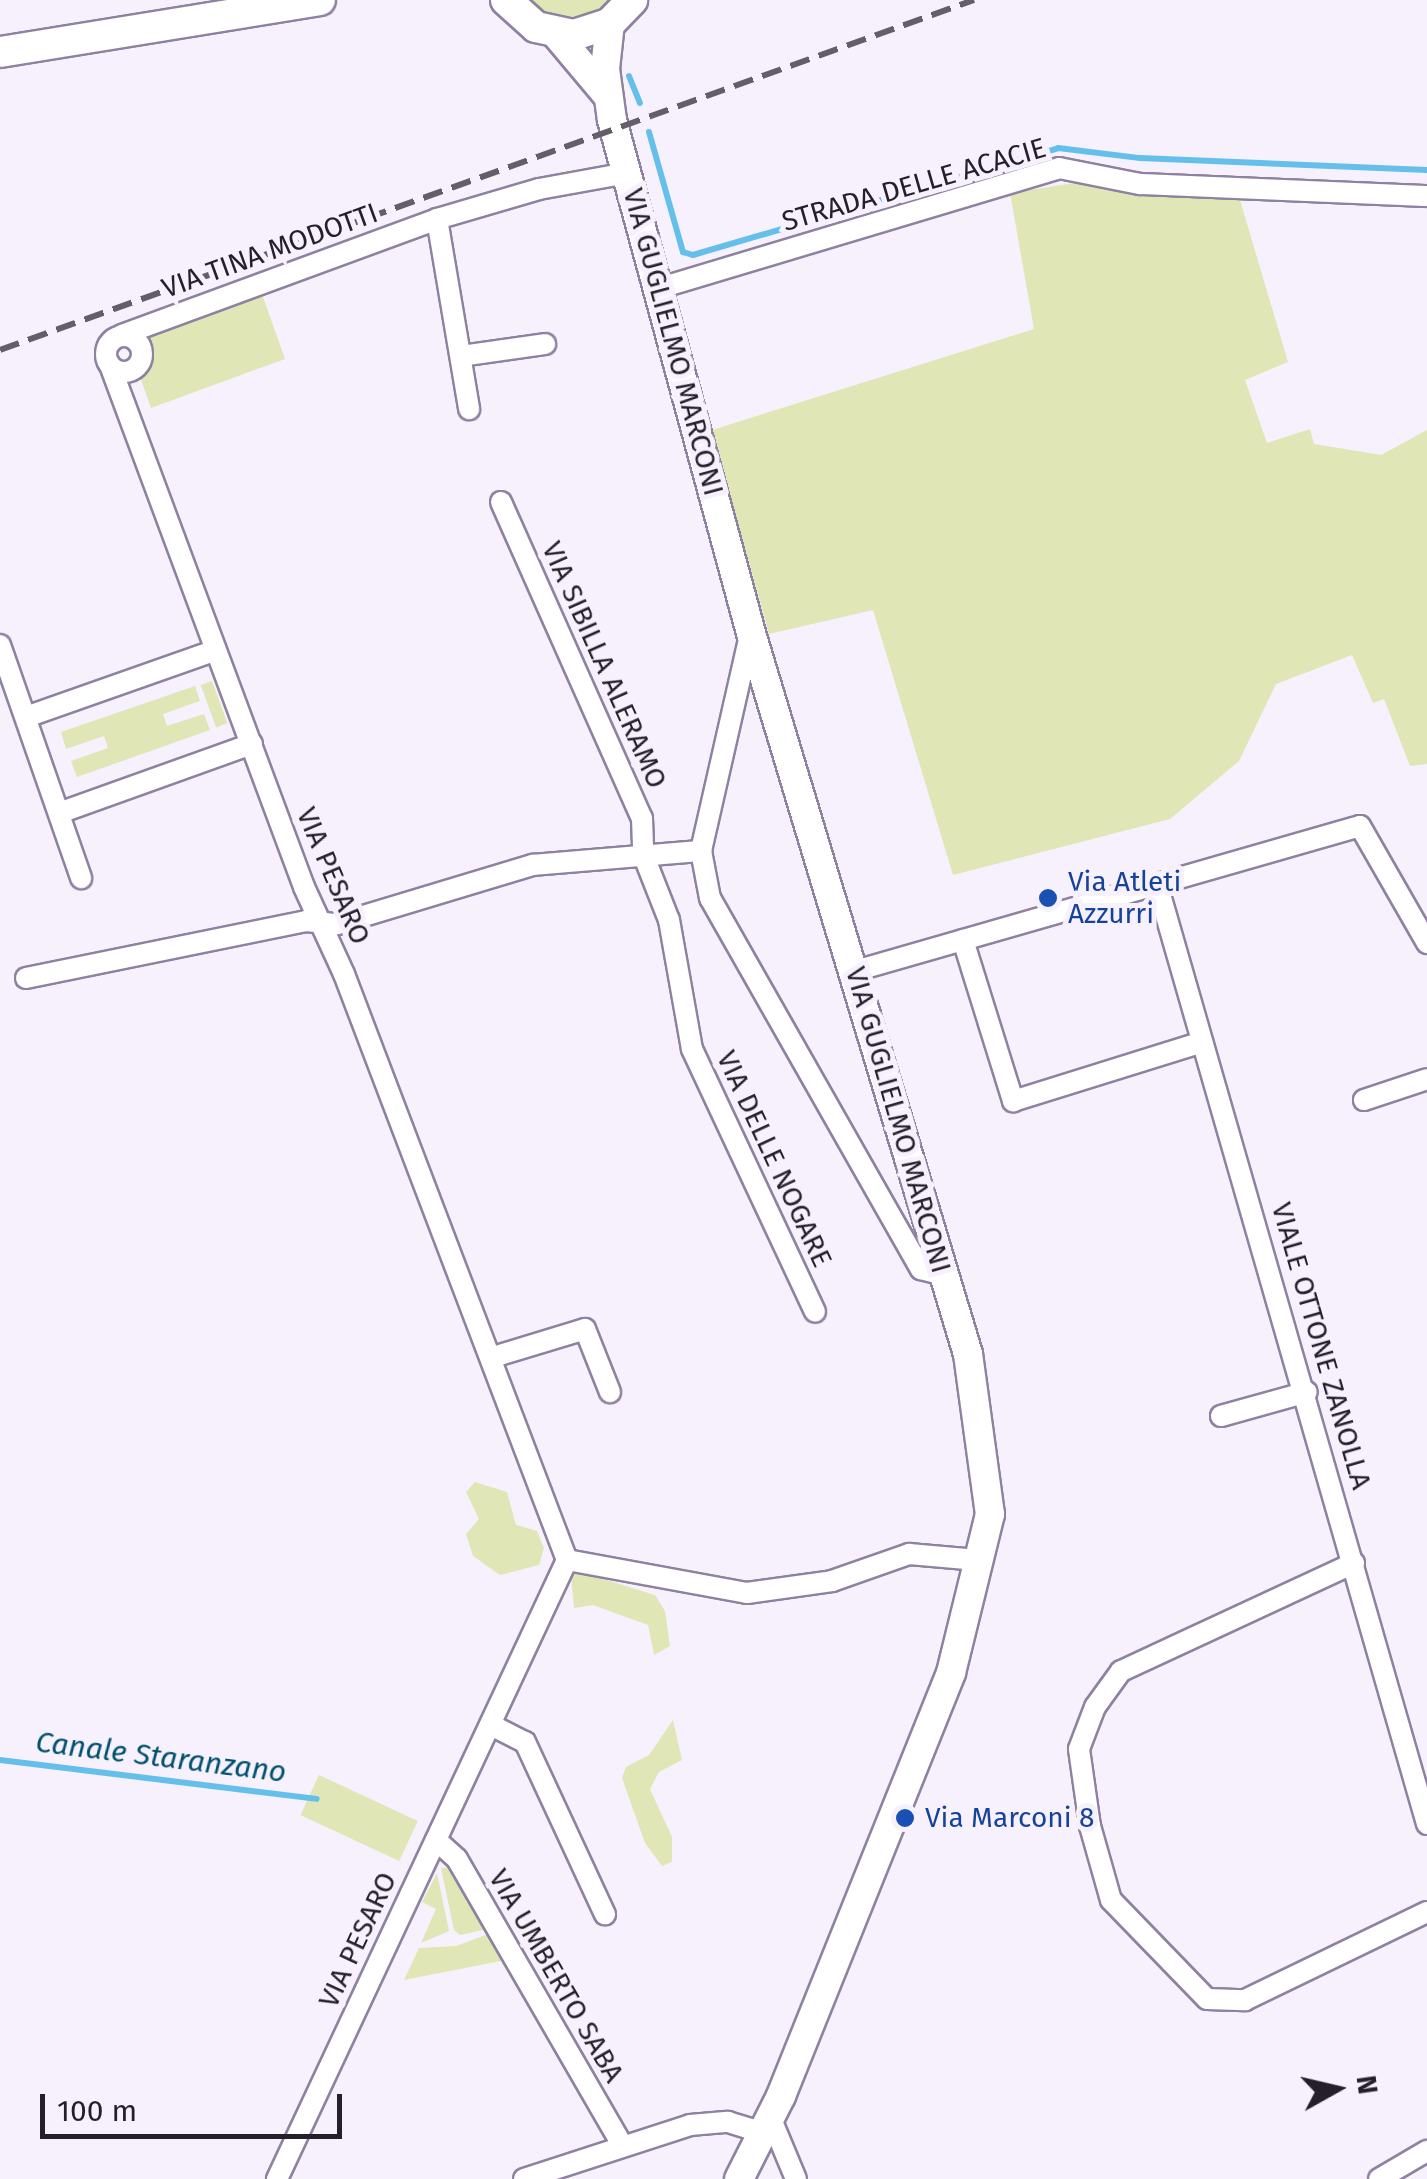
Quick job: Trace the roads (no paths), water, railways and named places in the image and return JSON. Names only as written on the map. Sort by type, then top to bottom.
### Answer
[{"type":"main road","points":[[0,52],[320,0]]},
{"type":"main road","points":[[505,0],[536,27],[574,35],[610,23],[632,0]]},
{"type":"street","name":"VIA GUGLIELMO MARCONI","points":[[610,23],[606,95],[751,633],[968,1354],[990,1514],[951,1674],[767,2126],[739,2179]]},
{"type":"street","name":"VIA GUGLIELMO MARCONI","points":[[555,34],[606,95]]},
{"type":"street","name":"STRADA DELLE ACACIE","points":[[660,288],[1059,168],[1140,184],[1427,196]]},
{"type":"street","name":"VIA TINA MODOTTI","points":[[122,336],[436,219],[538,189],[628,173]]},
{"type":"street","points":[[436,219],[469,408]]},
{"type":"street","points":[[120,368],[109,344],[122,336]]},
{"type":"street","name":"VIA PESARO","points":[[122,336],[141,347],[142,360],[120,368],[128,413],[252,744],[493,1358],[567,1560],[276,2179]]},
{"type":"street","points":[[461,356],[545,344]]},
{"type":"street","name":"VIA SIBILLA ALERAMO","points":[[501,502],[642,818],[644,854]]},
{"type":"street","points":[[751,633],[701,851],[710,898],[921,1269],[943,1275]]},
{"type":"street","points":[[0,645],[81,878]]},
{"type":"street","points":[[26,718],[216,650]]},
{"type":"street","points":[[59,813],[252,744]]},
{"type":"street","points":[[854,971],[1360,826],[1427,943]]},
{"type":"street","points":[[26,978],[400,907],[533,865],[701,851]]},
{"type":"street","name":"VIA DELLE NOGARE","points":[[644,854],[669,920],[692,1050],[816,1312]]},
{"type":"street","name":"VIALE OTTONE ZANOLLA","points":[[1157,884],[1354,1563],[1420,1774],[1427,1824]]},
{"type":"street","points":[[963,940],[1013,1102],[1202,1042]]},
{"type":"street","points":[[1364,1100],[1427,1079]]},
{"type":"street","points":[[493,1358],[585,1329],[610,1392]]},
{"type":"street","points":[[1221,1416],[1306,1392]]},
{"type":"street","points":[[567,1560],[747,1593],[832,1581],[909,1554],[978,1560]]},
{"type":"street","points":[[1354,1563],[1121,1672],[1095,1707],[1079,1749],[1090,1826],[1111,1900],[1207,1999],[1245,2000],[1427,1912]]},
{"type":"street","points":[[491,1725],[525,1742],[605,1914]]},
{"type":"street","name":"VIA UMBERTO SABA","points":[[436,1840],[457,1859],[622,2145]]},
{"type":"street","points":[[524,2179],[622,2145],[728,2122],[767,2126],[796,2179]]},
{"type":"street","points":[[1379,2179],[1427,2151]]},
{"type":"waterway","points":[[629,76],[640,103]]},
{"type":"waterway","points":[[649,132],[683,252],[693,255],[1058,148],[1140,158],[1427,170]]},
{"type":"waterway","name":"Canale Staranzano","points":[[0,1760],[317,1799]]},
{"type":"railway","points":[[0,350],[974,0]]},
{"type":"place","name":"Via Atleti Azzurri","points":[[1048,898]]},
{"type":"place","name":"Via Marconi 8","points":[[905,1818]]}]
